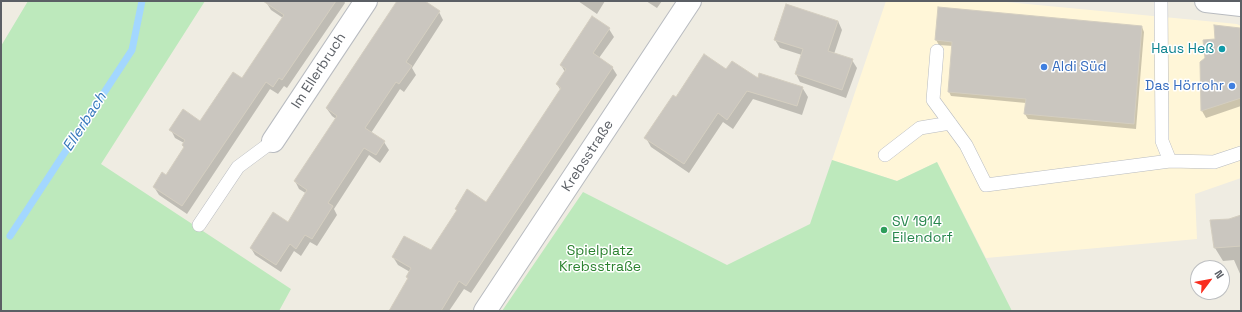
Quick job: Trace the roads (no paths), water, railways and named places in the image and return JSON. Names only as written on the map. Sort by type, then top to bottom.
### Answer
[{"type":"street","name":"Im Ellerbruch","points":[[273,141],[366,1]]},
{"type":"street","name":"Krebsstraße","points":[[486,311],[690,1]]},
{"type":"street","points":[[1206,1],[1241,5]]},
{"type":"lane","points":[[1161,1],[1162,141],[1170,161]]},
{"type":"lane","points":[[937,51],[933,100],[966,145],[986,185],[1170,161],[1214,162],[1241,153]]},
{"type":"lane","points":[[885,155],[920,128],[950,123]]},
{"type":"lane","points":[[199,225],[238,167],[273,141]]},
{"type":"waterway","name":"Ellerbach","points":[[10,236],[132,50],[142,1]]},
{"type":"place","name":"Haus Heß","points":[[1222,49]]},
{"type":"place","name":"Aldi Süd","points":[[1044,67]]},
{"type":"place","name":"Das Hörrohr","points":[[1232,86]]},
{"type":"place","name":"SV 1914 Eilendorf","points":[[884,230]]},
{"type":"park label","name":"Spielplatz Krebsstraße","points":[[600,260]]}]
